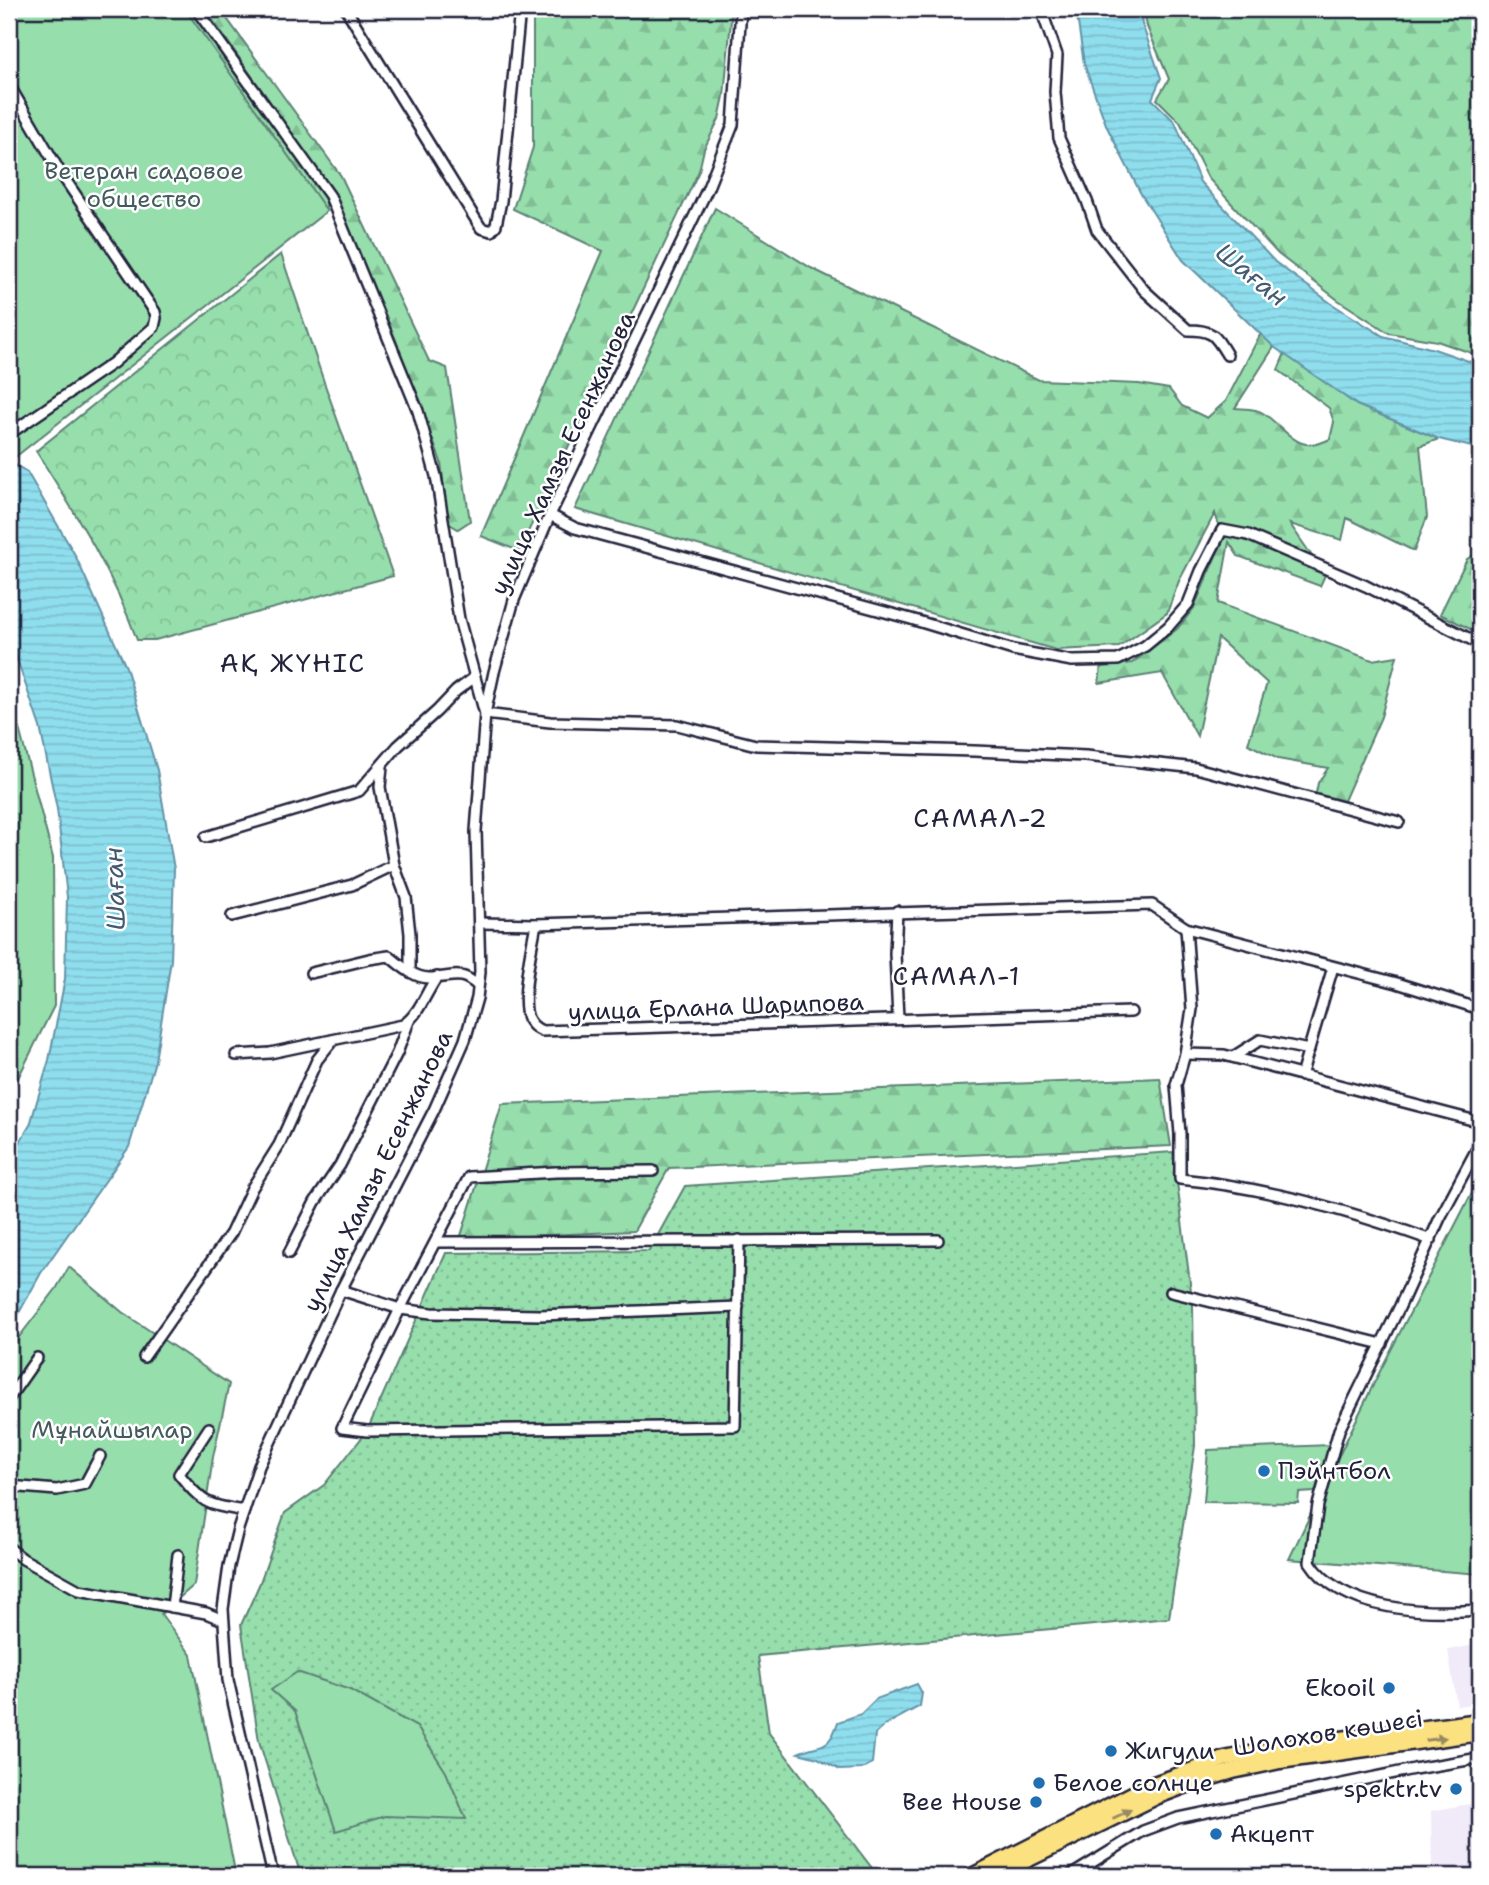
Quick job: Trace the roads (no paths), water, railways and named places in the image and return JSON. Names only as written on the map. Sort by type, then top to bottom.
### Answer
[{"type":"highway","name":"Шолохов көшесі","points":[[972,1876],[1148,1786],[1224,1759],[1303,1744],[1480,1721]]},
{"type":"highway","name":"Шолохов көшесі","points":[[995,1876],[1158,1796],[1233,1770],[1480,1733]]},
{"type":"street","points":[[196,9],[330,196],[418,411],[431,451],[459,619],[485,714],[550,722],[677,724],[756,745],[1086,756],[1196,768],[1399,822]]},
{"type":"street","points":[[346,9],[481,228],[491,231],[496,225],[501,201],[520,9]]},
{"type":"street","name":"улица Хамзы Есенжанова","points":[[273,1876],[228,1680],[223,1619],[229,1566],[259,1466],[341,1290],[454,1069],[466,1040],[478,986],[476,831],[485,714],[494,672],[514,600],[550,515],[707,190],[733,125],[741,9]]},
{"type":"street","points":[[1041,9],[1057,55],[1055,92],[1059,138],[1097,230],[1144,290],[1188,330],[1203,330],[1215,334],[1227,355]]},
{"type":"street","points":[[9,85],[60,172],[155,312],[156,318],[154,327],[113,363],[9,434]]},
{"type":"street","points":[[550,515],[575,528],[911,619],[1013,650],[1072,661],[1118,660],[1145,646],[1168,627],[1188,604],[1201,570],[1222,530],[1248,535],[1366,586],[1480,644]]},
{"type":"street","points":[[206,836],[359,791],[398,746],[437,712],[456,691],[475,677]]},
{"type":"street","points":[[382,766],[380,787],[394,866],[406,897],[410,972]]},
{"type":"street","points":[[232,916],[352,884],[394,866]]},
{"type":"street","points":[[479,923],[536,924],[1152,905],[1186,928],[1397,983],[1480,1009]]},
{"type":"street","points":[[897,911],[895,953],[898,1019]]},
{"type":"street","name":"улица Ерлана Шарипова","points":[[536,924],[528,970],[526,1010],[529,1020],[542,1031],[1131,1012]]},
{"type":"street","points":[[1186,928],[1192,1009],[1185,1055],[1176,1085],[1180,1179],[1232,1186],[1363,1217],[1431,1240]]},
{"type":"street","points":[[311,973],[389,956],[410,972],[428,978],[456,974],[470,978],[478,986]]},
{"type":"street","points":[[1301,1076],[1333,967]]},
{"type":"street","points":[[289,1253],[315,1202],[340,1164],[397,1054],[409,1021],[437,977]]},
{"type":"street","points":[[236,1055],[270,1053],[403,1025],[409,1021]]},
{"type":"street","points":[[144,1357],[231,1233],[252,1188],[279,1144],[317,1060],[332,1040]]},
{"type":"street","points":[[1233,1057],[1260,1040],[1309,1050]]},
{"type":"street","points":[[1185,1055],[1233,1057],[1480,1122]]},
{"type":"street","points":[[1480,1143],[1339,1430],[1318,1505],[1310,1562],[1332,1586],[1357,1599],[1388,1606],[1450,1612],[1480,1610]]},
{"type":"street","points":[[653,1171],[556,1172],[469,1177],[342,1428],[367,1431],[735,1426],[739,1240]]},
{"type":"street","points":[[436,1242],[938,1240]]},
{"type":"street","points":[[341,1290],[400,1309],[431,1313],[540,1315],[738,1307]]},
{"type":"street","points":[[1171,1292],[1382,1344]]},
{"type":"street","points":[[9,1398],[37,1358]]},
{"type":"street","points":[[209,1428],[179,1474],[195,1495],[209,1504],[244,1511]]},
{"type":"street","points":[[9,1486],[57,1490],[85,1484],[100,1456]]},
{"type":"street","points":[[9,1548],[23,1559],[79,1590],[206,1613],[223,1619]]},
{"type":"street","points":[[172,1607],[178,1555]]},
{"type":"street","points":[[1070,1876],[1143,1831],[1196,1812],[1480,1758]]},
{"type":"water","name":"Шаған","points":[[1076,9],[1140,9],[1142,24],[1161,78],[1152,99],[1175,122],[1200,182],[1275,262],[1332,304],[1383,336],[1434,349],[1480,365],[1480,449],[1439,439],[1357,405],[1274,347],[1183,260],[1141,194],[1107,127],[1084,64]]},
{"type":"water","name":"Шаған","points":[[9,461],[27,472],[75,555],[126,667],[157,770],[174,869],[171,960],[155,1061],[129,1147],[41,1273],[9,1331],[9,1160],[30,1125],[49,1060],[65,979],[67,897],[57,809],[40,727],[9,636]]},
{"type":"water","points":[[917,1684],[922,1693],[920,1706],[885,1725],[875,1734],[872,1763],[862,1769],[840,1770],[818,1758],[798,1753],[827,1743],[838,1722],[861,1714],[876,1699]]},
{"type":"place","name":"Пэйнтбол","points":[[1264,1471]]},
{"type":"place","name":"Ekooil","points":[[1389,1688]]},
{"type":"place","name":"Жигули","points":[[1111,1751]]},
{"type":"place","name":"Белое солнце","points":[[1039,1783]]},
{"type":"place","name":"spektr.tv","points":[[1456,1789]]},
{"type":"place","name":"Bee House","points":[[1036,1802]]},
{"type":"place","name":"Акцепт","points":[[1216,1834]]},
{"type":"district","name":"АҚ ЖҮНІС","points":[[293,662]]},
{"type":"district","name":"САМАЛ-2","points":[[981,817]]},
{"type":"district","name":"САМАЛ-1","points":[[957,975]]},
{"type":"park label","name":"Ветеран садовое общество","points":[[144,185]]},
{"type":"park label","name":"Мұнайшылар","points":[[112,1430]]}]
